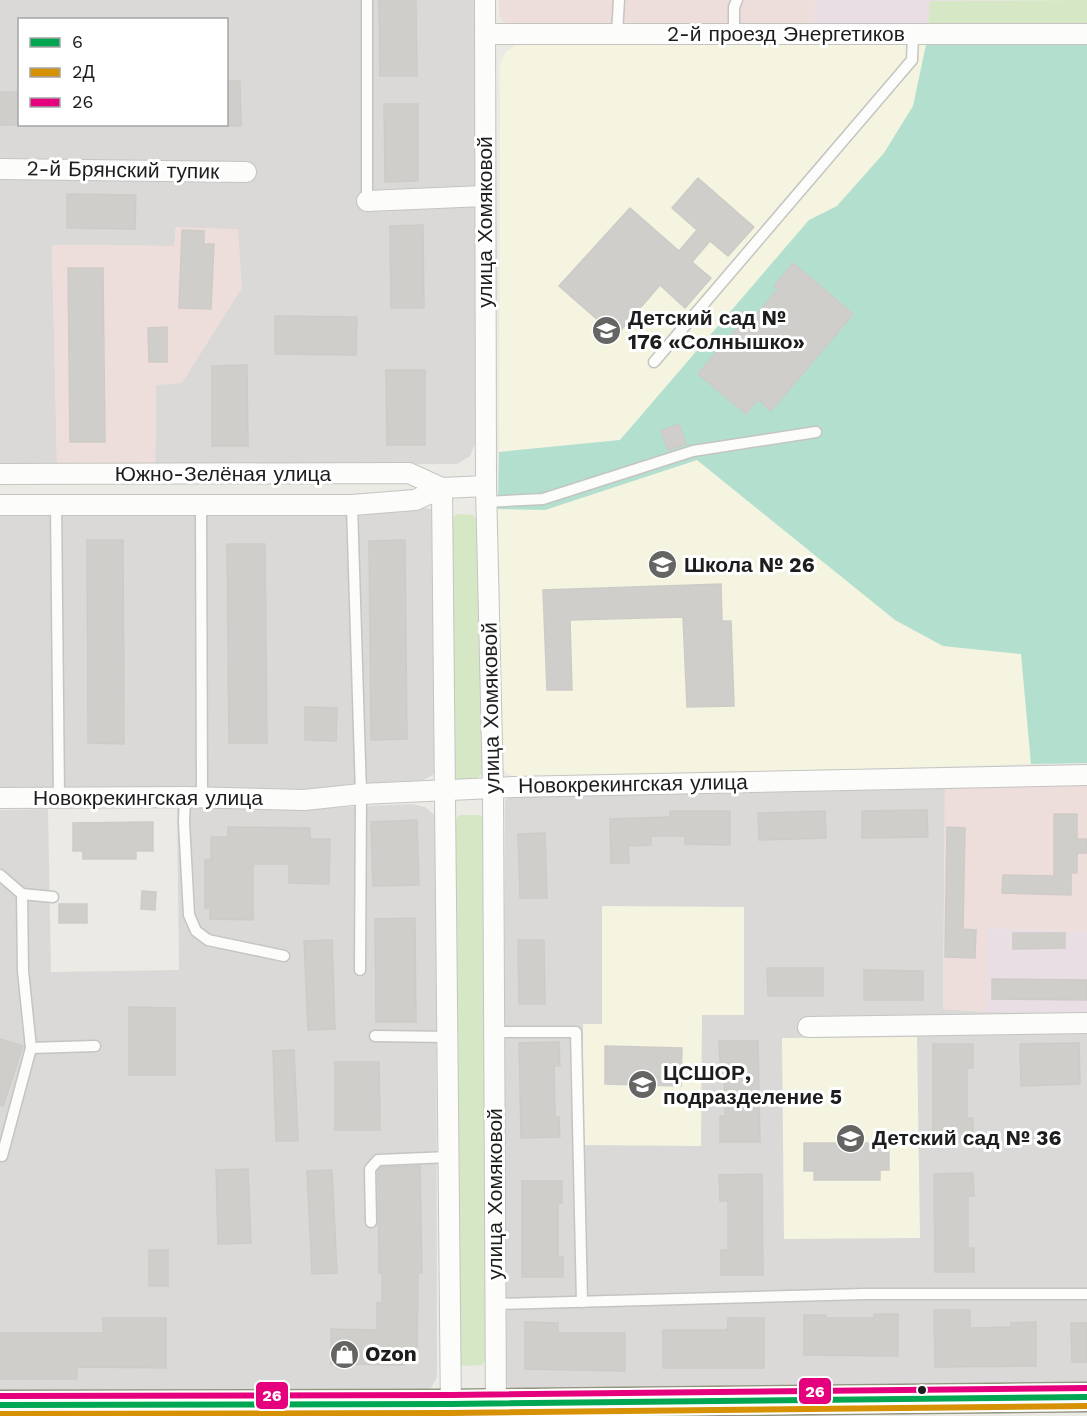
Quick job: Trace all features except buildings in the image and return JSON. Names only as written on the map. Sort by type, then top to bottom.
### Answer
[{"type":"main road","points":[[0,1405],[496,1410],[1087,1397]]},
{"type":"street","name":"улица Хомяковой","points":[[485,0],[486,494],[493,788],[496,1410]]},
{"type":"street","name":"2-й проезд Энергетиков","points":[[485,34],[1087,34]]},
{"type":"street","name":"2-й Брянский тупик","points":[[0,169],[246,172]]},
{"type":"street","points":[[367,201],[484,196]]},
{"type":"street","name":"Южно-Зелёная улица","points":[[0,474],[408,473],[442,488],[486,494]]},
{"type":"street","points":[[442,488],[451,1410]]},
{"type":"street","name":"Южно-Зелёная улица","points":[[0,504],[352,505],[415,500],[442,488]]},
{"type":"street","name":"Новокрекингская улица","points":[[0,798],[194,797],[304,800],[361,794],[493,788],[1087,775]]},
{"type":"street","points":[[808,1027],[1087,1023]]},
{"type":"lane","points":[[367,0],[367,201]]},
{"type":"lane","points":[[617,33],[620,0]]},
{"type":"lane","points":[[734,34],[734,7],[737,0]]},
{"type":"lane","points":[[654,362],[912,60],[913,34]]},
{"type":"lane","points":[[486,494],[543,499],[693,451],[816,432]]},
{"type":"lane","points":[[56,504],[59,798]]},
{"type":"lane","points":[[352,505],[361,794],[360,970]]},
{"type":"lane","points":[[201,506],[194,797],[184,822],[189,915],[196,931],[208,940],[284,956]]},
{"type":"lane","points":[[0,875],[22,894],[53,897]]},
{"type":"lane","points":[[2,1156],[31,1048],[23,971],[22,894]]},
{"type":"lane","points":[[495,1032],[576,1032],[582,1302]]},
{"type":"lane","points":[[375,1036],[448,1037]]},
{"type":"lane","points":[[31,1048],[95,1046]]},
{"type":"lane","points":[[371,1222],[370,1169],[378,1160],[450,1157]]},
{"type":"lane","points":[[496,1304],[864,1294],[1087,1294]]},
{"type":"shaded area","points":[[0,0],[476,0],[478,437],[470,456],[457,464],[155,465],[156,384],[182,383],[176,227],[174,246],[52,245],[57,463],[0,463]]},
{"type":"shaded area","points":[[499,0],[815,0],[814,26],[511,26],[502,21],[499,14]]},
{"type":"shaded area","points":[[815,0],[1029,0],[930,1],[928,27],[814,26]]},
{"type":"shaded area","name":"Детский сад № 176 «Солнышко»","points":[[516,45],[926,45],[913,106],[884,153],[837,206],[809,220],[620,440],[499,452],[500,64],[506,52]]},
{"type":"shaded area","points":[[176,227],[238,229],[242,288],[182,383],[156,385],[155,465],[57,463],[52,245],[174,246]]},
{"type":"shaded area","name":"Школа № 26","points":[[697,460],[895,620],[943,646],[1021,654],[1031,764],[518,779],[507,773],[503,768],[498,509],[545,510]]},
{"type":"shaded area","points":[[434,509],[438,759],[433,775],[423,780],[305,789],[0,791],[0,514]]},
{"type":"shaded area","points":[[1087,782],[1087,932],[987,928],[987,1012],[943,1009],[945,783]]},
{"type":"shaded area","points":[[945,783],[943,1009],[1087,1013],[1087,1383],[515,1391],[507,1386],[503,1379],[505,801],[511,796]]},
{"type":"shaded area","points":[[412,804],[425,807],[436,816],[437,1377],[430,1390],[0,1393],[0,810],[48,809],[51,972],[179,970],[177,808],[305,809]]},
{"type":"shaded area","name":"ЦСШОР, подразделение 5","points":[[602,906],[744,907],[744,1015],[702,1015],[701,1146],[583,1145],[583,1024],[602,1024]]},
{"type":"shaded area","points":[[987,928],[1087,932],[1087,1013],[987,1012]]},
{"type":"shaded area","name":"Детский сад № 36","points":[[917,1037],[920,1238],[784,1239],[782,1038]]},
{"type":"green space","points":[[1087,0],[1087,26],[928,27],[930,1]]},
{"type":"green space","points":[[956,40],[1087,42],[1087,763],[1031,764],[1021,654],[943,646],[895,620],[697,460],[545,510],[498,509],[499,452],[620,440],[809,220],[837,206],[884,153],[913,106],[926,45]]},
{"type":"green space","points":[[458,514],[473,515],[477,519],[484,772],[473,782],[457,781],[451,772],[450,525],[452,517]]},
{"type":"green space","points":[[459,815],[480,815],[487,823],[487,1358],[482,1365],[462,1366],[458,1359],[455,822]]},
{"type":"transit line","name":"26","points":[[0,1396],[451,1395],[1087,1388]]},
{"type":"transit line","name":"6","points":[[0,1405],[451,1404],[1087,1397]]},
{"type":"transit line","name":"2Д","points":[[0,1414],[451,1413],[1087,1406]]},
{"type":"place","name":"Детский сад № 176 «Солнышко»","points":[[607,330]]},
{"type":"place","name":"Школа № 26","points":[[663,565]]},
{"type":"place","name":"ЦСШОР, подразделение 5","points":[[642,1085]]},
{"type":"place","name":"Детский сад № 36","points":[[851,1138]]},
{"type":"place","name":"Ozon","points":[[344,1354]]}]
